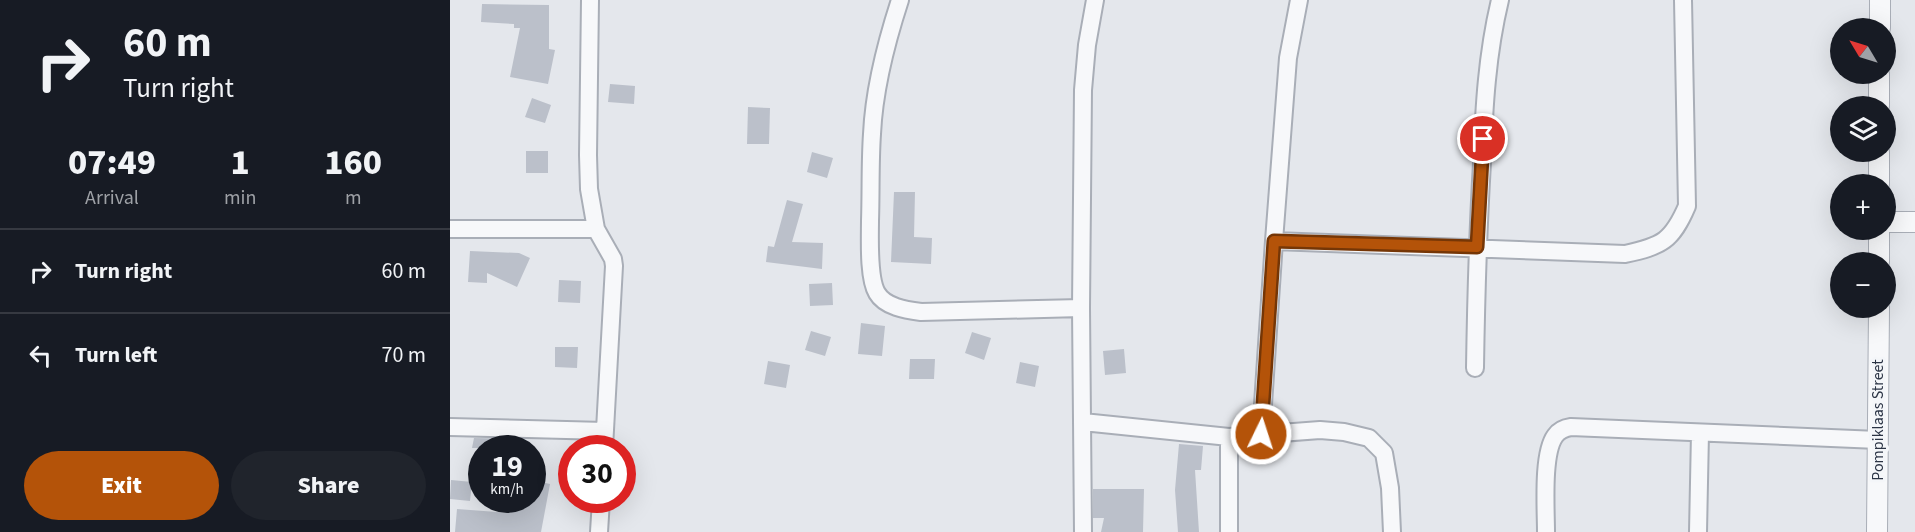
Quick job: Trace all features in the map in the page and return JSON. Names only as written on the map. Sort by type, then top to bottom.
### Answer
[{"type":"street","points":[[590,0],[588,155],[590,189],[596,229],[614,266],[605,435]]},
{"type":"street","points":[[900,0],[879,78],[872,132],[870,250],[875,291],[880,298],[890,304],[902,309],[921,312],[1081,308]]},
{"type":"street","points":[[1083,532],[1081,308],[1083,90],[1087,45],[1095,0]]},
{"type":"street","points":[[1261,434],[1288,58],[1299,0]]},
{"type":"street","points":[[1475,368],[1477,247],[1486,75],[1492,33],[1500,0]]},
{"type":"street","points":[[1274,241],[1625,254],[1647,249],[1665,240],[1678,227],[1687,206],[1683,0]]},
{"type":"street","points":[[1880,0],[1880,18]]},
{"type":"street","points":[[1896,222],[1915,222]]},
{"type":"street","points":[[450,229],[596,229]]},
{"type":"street","name":"Pompiklaas Street","points":[[1877,532],[1878,318]]},
{"type":"street","points":[[1083,422],[1229,437],[1320,430],[1344,432],[1369,438],[1384,453],[1390,488],[1392,532]]},
{"type":"street","points":[[450,427],[605,431]]},
{"type":"street","points":[[1546,532],[1548,459],[1553,439],[1564,429],[1571,427],[1878,440]]},
{"type":"street","points":[[1698,532],[1700,433]]},
{"type":"street","points":[[1229,437],[1229,532]]},
{"type":"street","points":[[599,532],[600,513]]},
{"type":"building","points":[[482,4],[549,5],[549,49],[555,50],[548,84],[510,77],[520,28],[514,28],[514,24],[481,22]]},
{"type":"building","points":[[610,84],[635,86],[634,104],[608,102]]},
{"type":"building","points":[[532,98],[551,105],[545,123],[525,117]]},
{"type":"building","points":[[748,107],[770,108],[769,144],[747,144]]},
{"type":"building","points":[[526,151],[548,151],[548,173],[526,173]]},
{"type":"building","points":[[812,152],[833,158],[827,178],[807,172]]},
{"type":"building","points":[[894,192],[915,192],[914,237],[932,238],[931,264],[891,262]]},
{"type":"building","points":[[787,200],[803,204],[792,242],[823,243],[822,269],[766,262],[768,246],[774,247]]},
{"type":"building","points":[[470,251],[519,253],[530,258],[517,287],[487,273],[487,283],[468,282]]},
{"type":"building","points":[[559,280],[581,281],[580,303],[558,302]]},
{"type":"building","points":[[832,283],[833,305],[810,306],[809,284]]},
{"type":"building","points":[[861,323],[885,326],[882,356],[858,354]]},
{"type":"building","points":[[811,331],[831,337],[825,356],[805,350]]},
{"type":"building","points":[[972,332],[991,338],[984,360],[965,353]]},
{"type":"building","points":[[555,347],[578,347],[577,368],[555,367]]},
{"type":"building","points":[[1124,349],[1126,373],[1105,375],[1103,351]]},
{"type":"building","points":[[910,359],[935,359],[934,379],[909,379]]},
{"type":"building","points":[[768,361],[790,365],[786,388],[764,384]]},
{"type":"building","points":[[1020,362],[1039,366],[1035,387],[1016,383]]},
{"type":"building","points":[[1179,444],[1203,446],[1201,470],[1195,470],[1199,532],[1178,532],[1175,490]]},
{"type":"building","points":[[451,480],[468,482],[468,501],[450,499]]},
{"type":"building","points":[[546,483],[550,484],[546,505]]},
{"type":"building","points":[[1093,489],[1144,489],[1143,532],[1101,532],[1104,518],[1093,518]]},
{"type":"building","points":[[457,509],[468,510],[468,513],[545,513],[541,532],[455,532]]},
{"type":"route","points":[[1261,434],[1274,241],[1477,247],[1483,139]]}]
